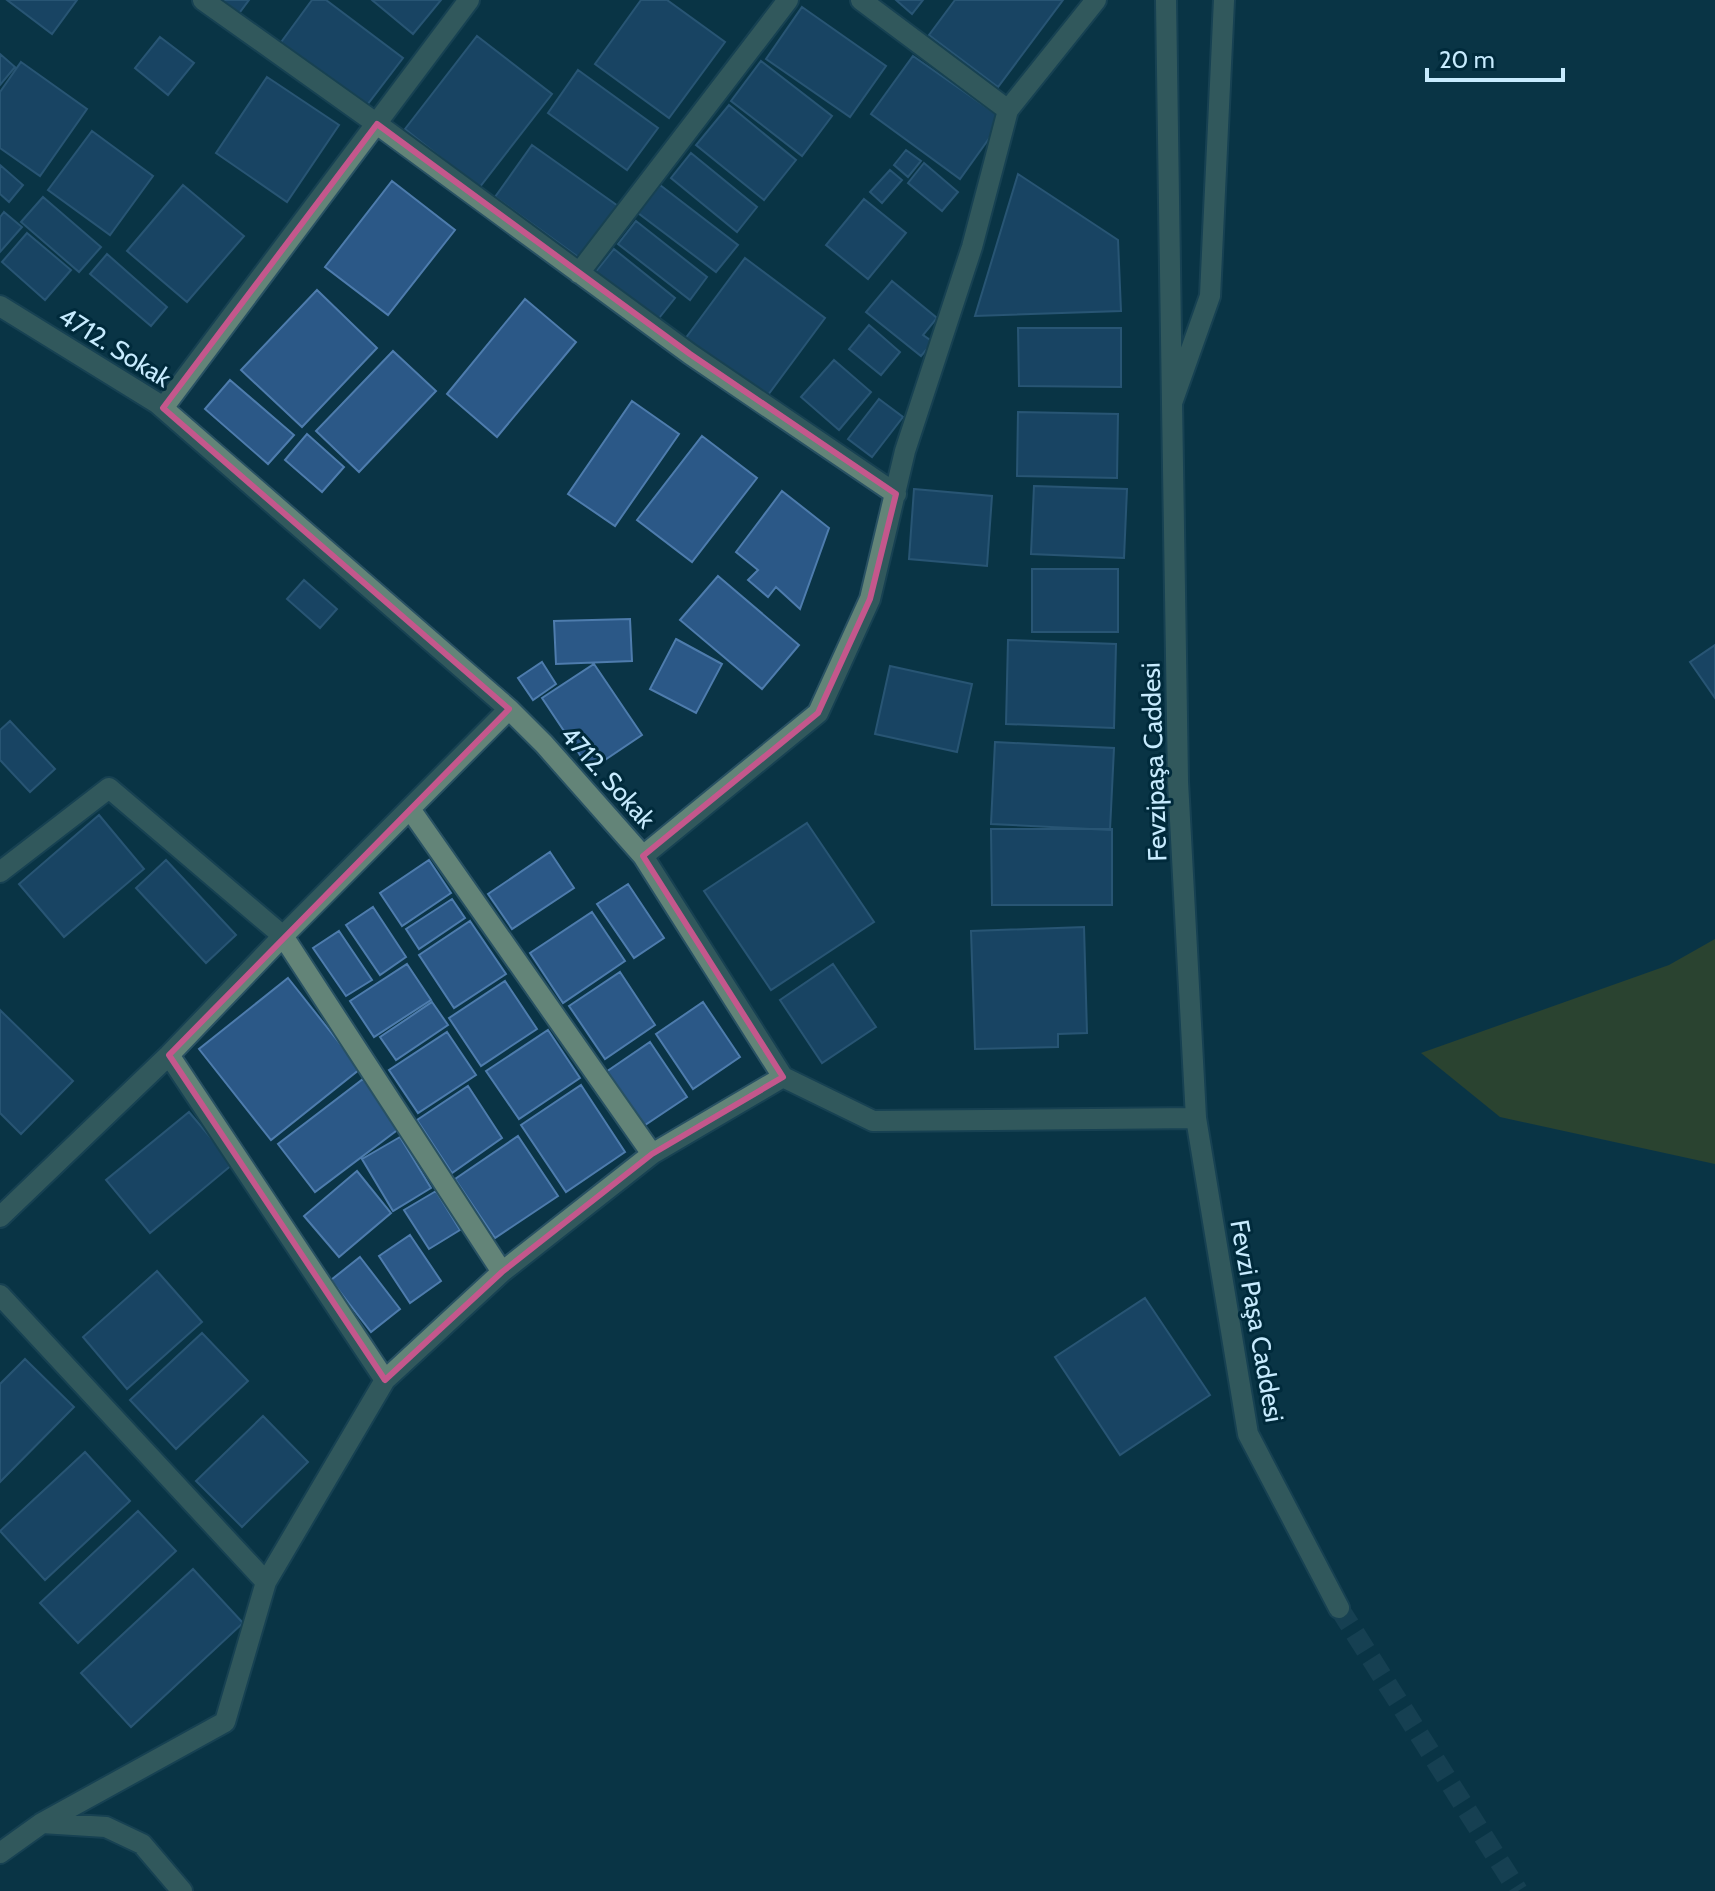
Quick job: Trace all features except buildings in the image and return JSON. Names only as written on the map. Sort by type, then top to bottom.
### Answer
[{"type":"street","points":[[203,0],[690,354],[896,494]]},
{"type":"street","points":[[163,408],[469,0]]},
{"type":"street","points":[[579,273],[788,0]]},
{"type":"street","points":[[861,0],[1008,110]]},
{"type":"street","points":[[643,856],[818,713],[870,599],[905,451],[972,247],[1008,110],[1096,0]]},
{"type":"street","name":"Fevzipaşa Caddesi","points":[[1166,0],[1178,782],[1196,1118]]},
{"type":"street","name":"Fevzipaşa Caddesi","points":[[1172,403],[1210,296],[1224,0]]},
{"type":"street","name":"4712. Sokak","points":[[0,306],[163,408],[509,709],[643,856],[783,1077]]},
{"type":"street","points":[[0,1217],[169,1055],[509,709]]},
{"type":"street","points":[[0,872],[109,788],[283,936],[502,1272]]},
{"type":"street","points":[[410,809],[652,1154]]},
{"type":"street","points":[[169,1055],[385,1380]]},
{"type":"street","points":[[0,1853],[42,1823],[225,1722],[266,1582],[385,1380],[502,1272],[652,1154],[783,1077],[873,1121],[1196,1118]]},
{"type":"street","name":"Fevzi Paşa Caddesi","points":[[1196,1118],[1248,1434],[1339,1608]]},
{"type":"street","points":[[0,1295],[266,1582]]},
{"type":"street","points":[[42,1823],[106,1827],[142,1844],[182,1891]]},
{"type":"highlighted area","points":[[377,124],[690,354],[896,494],[870,599],[818,713],[643,856],[783,1077],[652,1154],[502,1272],[385,1380],[169,1055],[509,709],[163,408]]},
{"type":"shaded area","points":[[1715,939],[1715,1164],[1500,1117],[1421,1053],[1669,965]]},
{"type":"tunnel","points":[[1339,1608],[1518,1891]]}]
